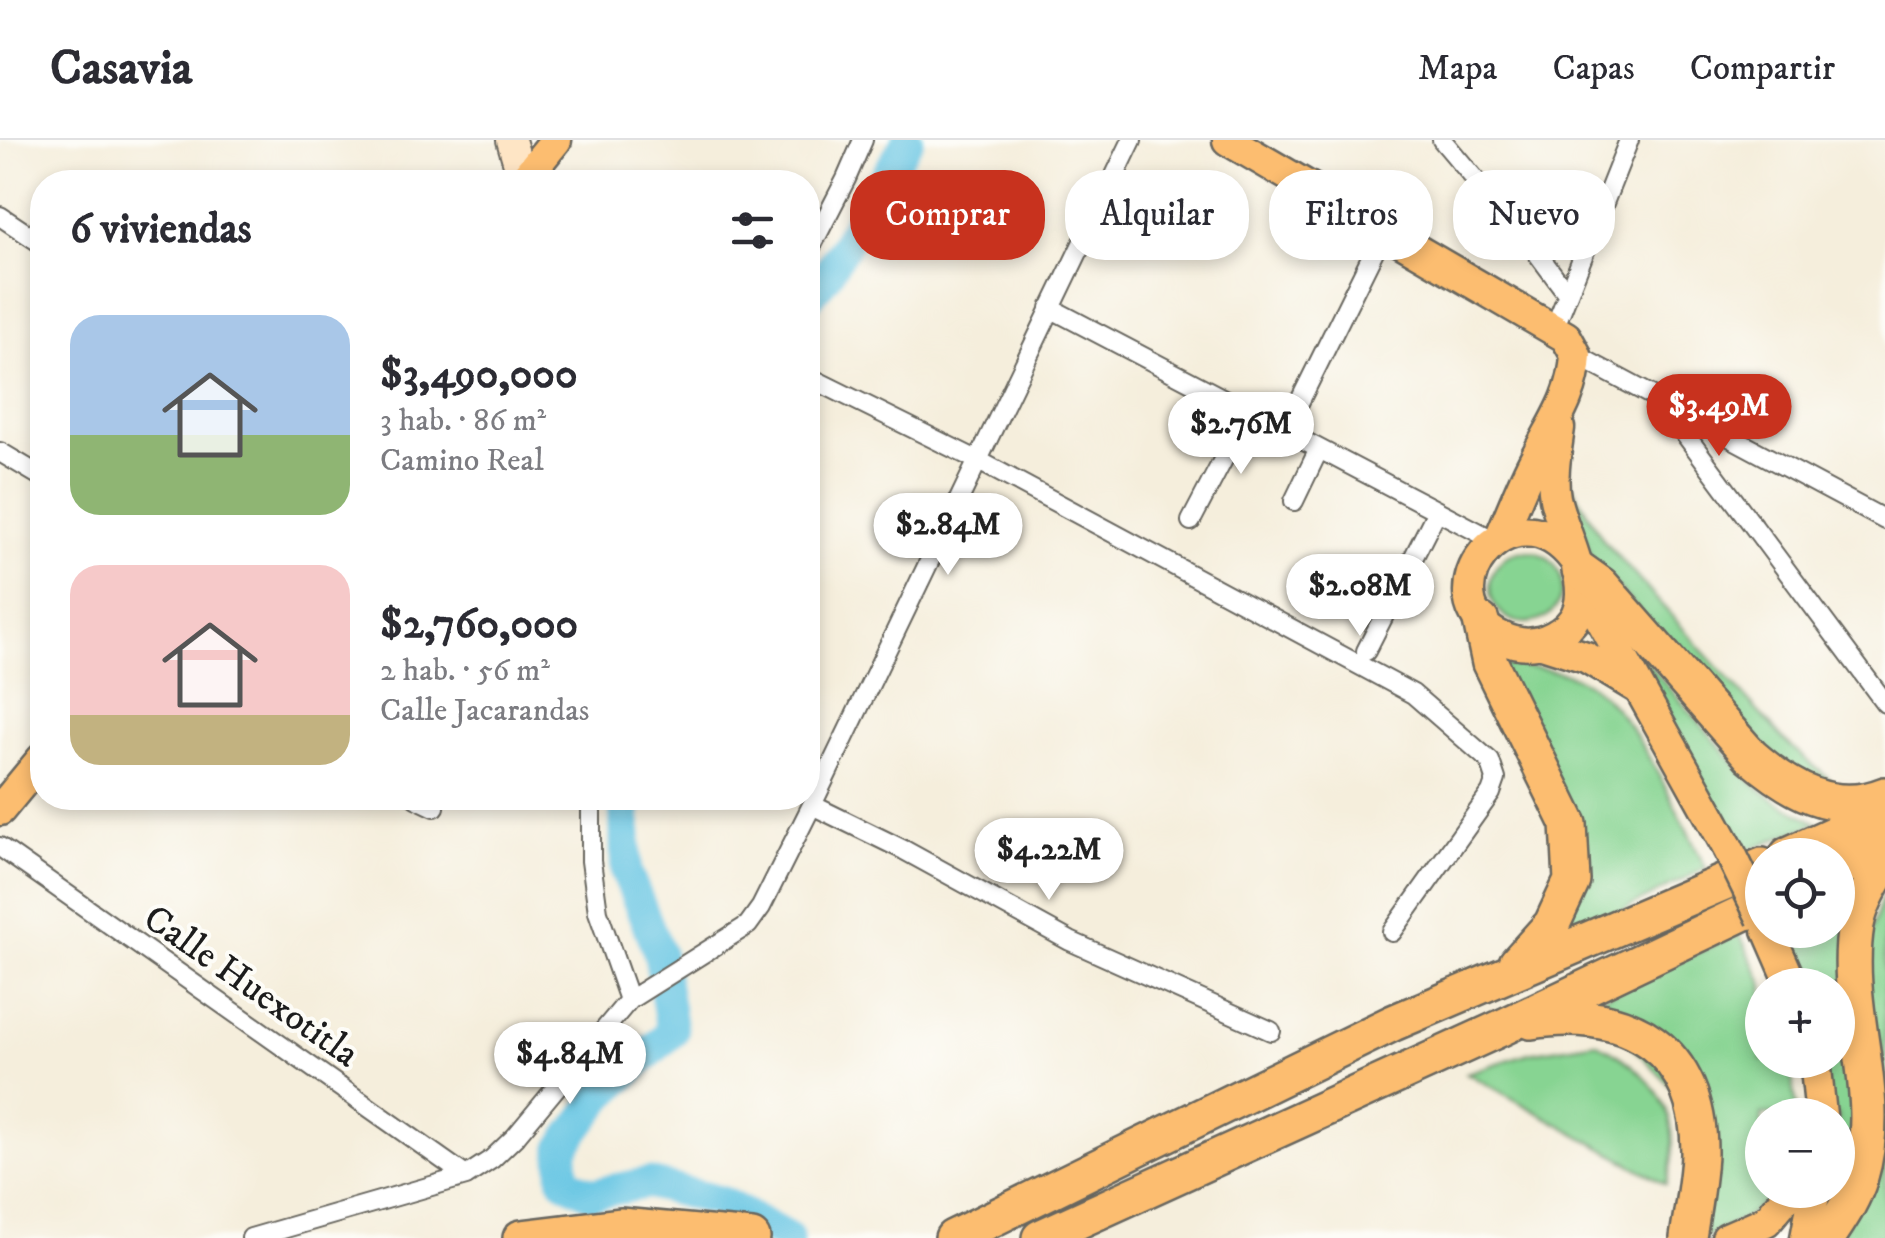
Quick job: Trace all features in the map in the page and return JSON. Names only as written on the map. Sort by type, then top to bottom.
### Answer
[{"type":"highway","points":[[1579,571],[1601,586],[1750,756],[1775,777],[1804,795],[1840,802],[1885,796]]},
{"type":"highway","points":[[1480,621],[1490,663],[1569,824],[1572,881],[1552,924],[1524,958],[1488,981]]},
{"type":"highway","points":[[1826,838],[1885,812]]},
{"type":"highway","points":[[1855,861],[1885,848]]},
{"type":"highway","points":[[1828,1238],[1854,1192],[1868,1138],[1868,1098],[1856,988],[1856,924],[1885,863]]},
{"type":"highway","points":[[919,1238],[968,1231],[1393,1023],[1745,873]]},
{"type":"highway","points":[[1040,1238],[1745,912]]},
{"type":"highway","points":[[1501,1028],[1542,1019],[1602,1021],[1635,1030],[1672,1060],[1688,1090],[1698,1134],[1698,1170],[1688,1238]]},
{"type":"highway","points":[[521,1238],[620,1226],[752,1238]]},
{"type":"main road","points":[[510,140],[519,170]]},
{"type":"main road","points":[[532,170],[556,140]]},
{"type":"main road","points":[[1228,140],[1262,149],[1293,170]]},
{"type":"main road","points":[[1433,259],[1566,337],[1576,355],[1569,396],[1560,419],[1536,457],[1498,539],[1475,564],[1470,593],[1480,621],[1507,640],[1539,642],[1586,657],[1643,692]]},
{"type":"main road","points":[[1539,642],[1552,638],[1578,610],[1579,571],[1554,492],[1560,419]]},
{"type":"main road","points":[[1498,539],[1536,532],[1558,542],[1579,571],[1745,883]]},
{"type":"main road","points":[[0,810],[30,774]]},
{"type":"main road","points":[[1727,1238],[1766,1221],[1777,1208]]},
{"type":"main road","points":[[1806,1238],[1812,1208]]},
{"type":"street","points":[[820,229],[862,140]]},
{"type":"street","points":[[820,781],[1132,140]]},
{"type":"street","points":[[1442,140],[1534,248],[1566,292]]},
{"type":"street","points":[[1554,329],[1629,140]]},
{"type":"street","points":[[0,216],[30,236]]},
{"type":"street","points":[[1285,432],[1370,260]]},
{"type":"street","points":[[1050,308],[1437,511],[1498,539]]},
{"type":"street","points":[[1576,355],[1885,520]]},
{"type":"street","points":[[820,382],[978,461],[1414,694],[1490,762],[1496,779],[1491,793],[1392,932]]},
{"type":"street","points":[[1662,402],[1885,703]]},
{"type":"street","points":[[1191,521],[1248,412]]},
{"type":"street","points":[[1294,501],[1319,449]]},
{"type":"street","points":[[0,452],[30,469]]},
{"type":"street","points":[[1366,651],[1437,511]]},
{"type":"street","points":[[820,799],[1070,941],[1271,1031]]},
{"type":"street","points":[[591,810],[591,861],[598,912],[635,996]]},
{"type":"street","points":[[251,1238],[466,1176],[492,1159],[635,996],[748,925],[806,810]]},
{"type":"street","name":"Calle Huexotitla","points":[[0,847],[466,1176]]},
{"type":"green space","points":[[1570,483],[1604,541],[1783,739],[1840,789],[1789,771],[1591,559]]},
{"type":"green space","points":[[1526,551],[1540,553],[1552,561],[1560,573],[1560,601],[1552,613],[1540,621],[1526,623],[1512,621],[1500,613],[1492,601],[1490,587],[1492,573],[1500,561],[1512,553]]},
{"type":"green space","points":[[1613,623],[1751,782],[1774,800],[1817,823],[1779,838],[1745,838],[1745,851],[1738,854]]},
{"type":"green space","points":[[1501,665],[1559,672],[1597,690],[1616,709],[1651,761],[1706,868],[1558,943],[1579,890]]},
{"type":"green space","points":[[1867,876],[1862,1149],[1855,1163],[1855,1098],[1826,1098],[1823,1078],[1855,1078],[1855,968],[1795,968],[1789,948],[1855,948],[1855,881]]},
{"type":"green space","points":[[1885,889],[1885,1238],[1837,1238],[1861,1200],[1861,965]]},
{"type":"green space","points":[[1739,933],[1756,968],[1745,968],[1745,1078],[1792,1078],[1795,1098],[1745,1098],[1745,1208],[1758,1208],[1745,1218],[1703,1238],[1704,1120],[1590,1003]]},
{"type":"green space","points":[[1596,1042],[1635,1068],[1661,1099],[1673,1137],[1666,1184],[1467,1073],[1529,1053]]},
{"type":"waterway","points":[[820,283],[908,140]]},
{"type":"waterway","points":[[625,810],[626,871],[659,953],[672,1032],[602,1095],[562,1149],[564,1180],[591,1194],[648,1183],[722,1202],[788,1238]]}]
